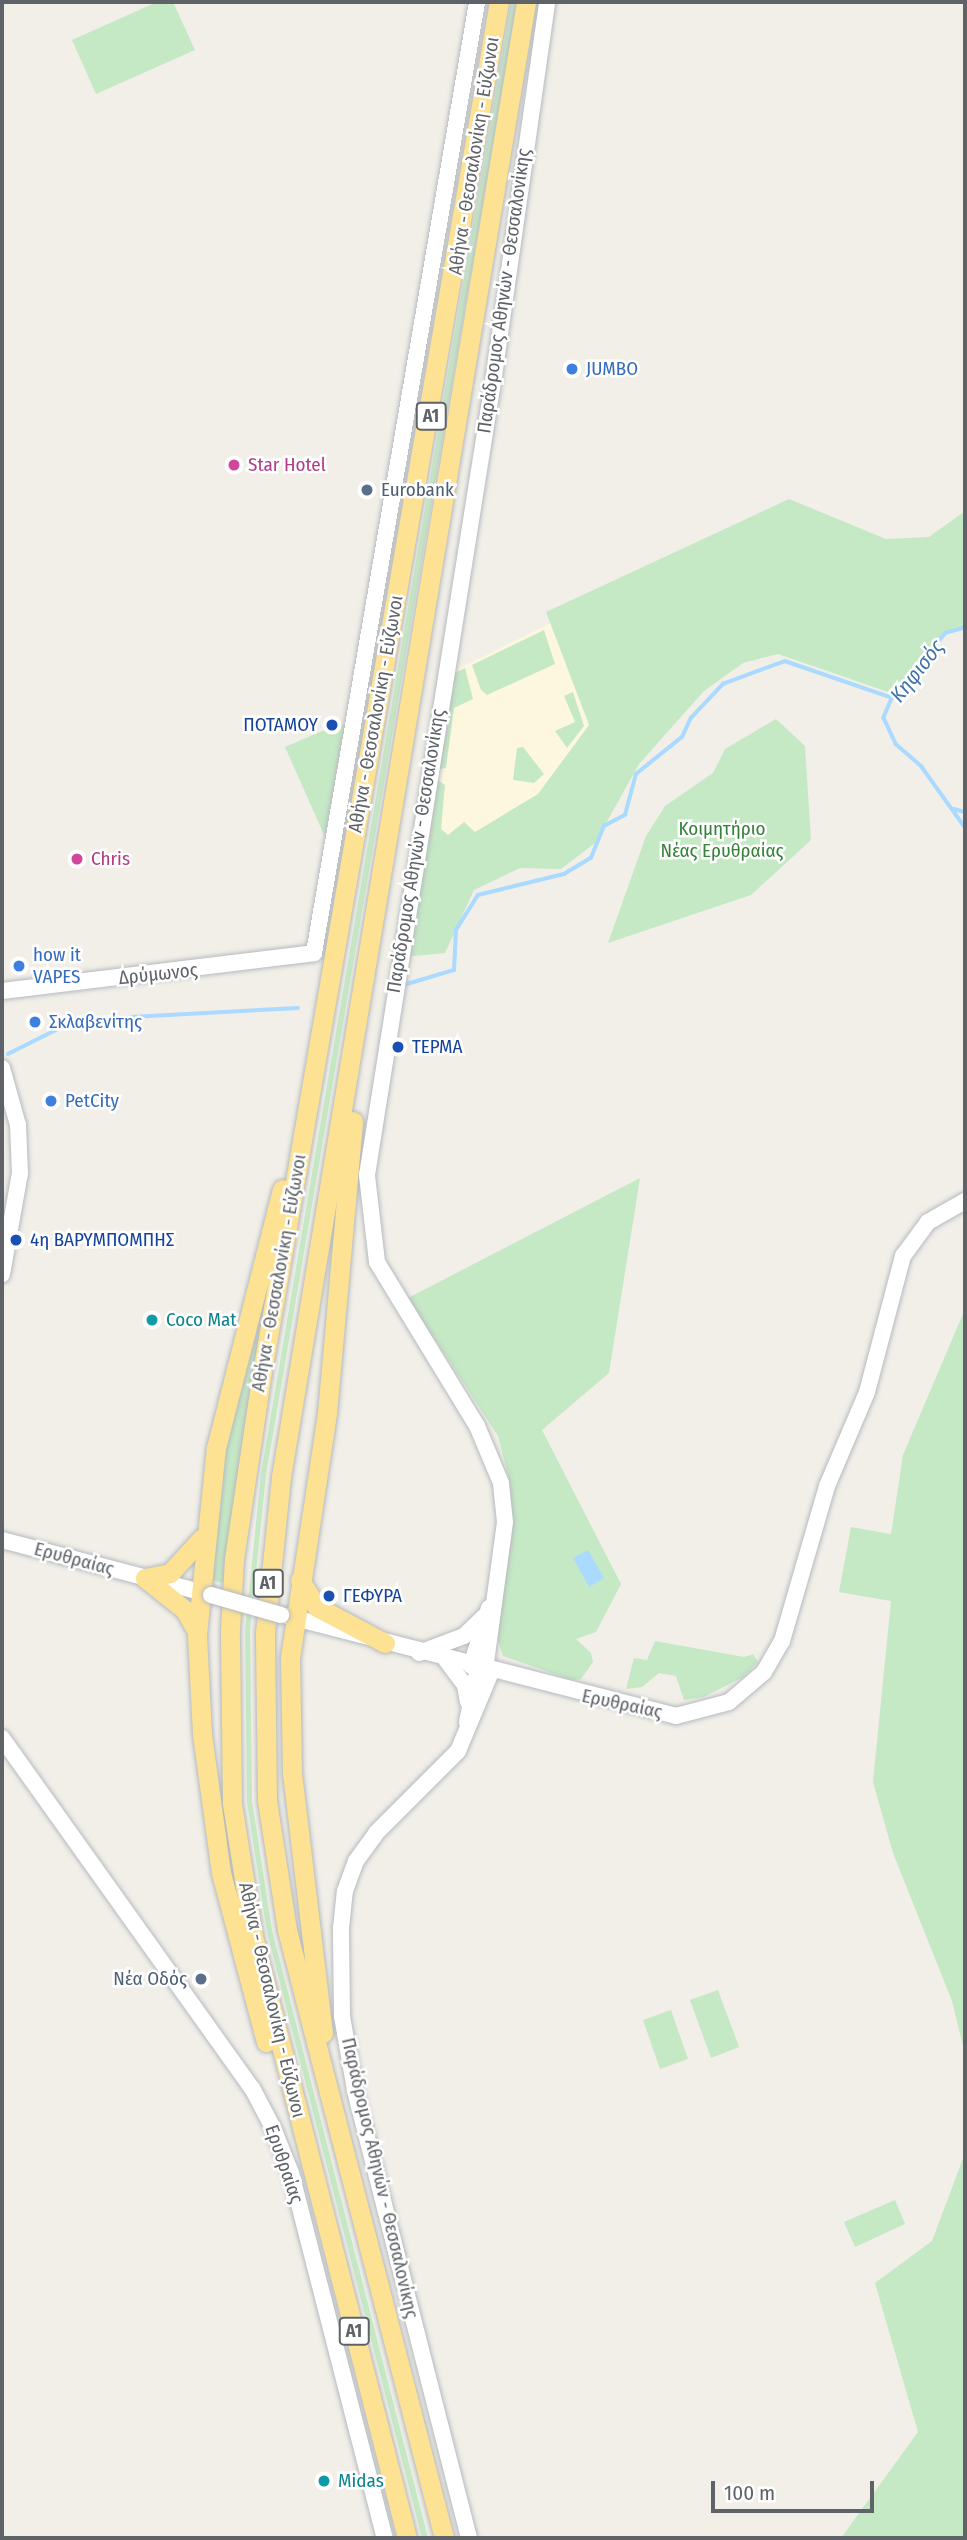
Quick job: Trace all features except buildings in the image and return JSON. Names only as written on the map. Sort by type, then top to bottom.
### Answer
[{"type":"highway","name":"Αθήνα - Θεσσαλονίκη - Εύζωνοι","points":[[407,2538],[244,1887],[232,1803],[228,1695],[244,1486],[499,2]]},
{"type":"highway","name":"Αθήνα - Θεσσαλονίκη - Εύζωνοι","points":[[444,2538],[300,1984],[275,1859],[263,1696],[270,1562],[281,1477],[355,1050],[527,2]]},
{"type":"highway","points":[[335,2116],[292,1772],[287,1616],[301,1572],[312,1512],[351,1173],[355,1050]]},
{"type":"highway","points":[[301,2123],[270,2051],[228,1907],[208,1788],[197,1634],[204,1594],[204,1535],[216,1448],[313,1078]]},
{"type":"highway","points":[[145,1578],[182,1565],[204,1535]]},
{"type":"highway","points":[[301,1572],[317,1607],[385,1643]]},
{"type":"highway","points":[[145,1578],[185,1610],[197,1634]]},
{"type":"main road","name":"Δρύμωνος","points":[[2,991],[314,953],[477,2]]},
{"type":"main road","name":"Παράδρομος Αθηνών - Θεσσαλονίκης","points":[[469,2538],[355,2090],[342,2016],[340,1954],[345,1891],[356,1861],[380,1828],[443,1770],[467,1731],[498,1579],[505,1521],[498,1469],[377,1262],[367,1175],[495,376],[547,2]]},
{"type":"main road","points":[[2,1068],[20,1142],[2,1274]]},
{"type":"main road","name":"Ερυθραίας","points":[[2,1540],[419,1653],[676,1716],[729,1702],[752,1684],[782,1641],[827,1486],[867,1392],[903,1256],[928,1222],[965,1201]]},
{"type":"main road","name":"Παράδρομος Αθηνών - Θεσσαλονίκης","points":[[467,1731],[469,1704],[481,1669],[487,1613],[498,1579]]},
{"type":"main road","points":[[419,1653],[464,1636],[487,1613]]},
{"type":"main road","points":[[446,1660],[465,1685],[469,1704]]},
{"type":"main road","name":"Ερυθραίας","points":[[2,1738],[244,2078],[274,2128],[297,2197],[385,2538]]},
{"type":"shaded area","points":[[565,616],[604,713],[539,805],[446,848],[419,844],[448,674]]},
{"type":"green space","points":[[157,2],[173,2],[195,50],[96,94],[72,40]]},
{"type":"green space","points":[[511,2],[517,2],[266,1475],[250,1630],[252,1801],[272,1930],[428,2538],[422,2538],[267,1932],[247,1802],[245,1631],[261,1474]]},
{"type":"green space","points":[[789,499],[886,539],[929,537],[965,511],[965,628],[946,633],[894,694],[778,654],[743,663],[704,691],[639,764],[595,843],[561,869],[520,868],[474,890],[445,953],[403,957],[433,777],[445,785],[441,829],[448,835],[464,822],[475,832],[538,794],[589,725],[546,612]]},
{"type":"green space","points":[[544,630],[555,664],[487,695],[481,690],[472,665]]},
{"type":"green space","points":[[465,668],[473,699],[454,708],[446,768],[434,770],[450,675]]},
{"type":"green space","points":[[573,692],[584,726],[567,748],[555,731],[575,722],[564,696]]},
{"type":"green space","name":"Κοιμητήριο Νέας Ερυθραίας","points":[[776,719],[805,746],[811,840],[751,895],[608,943],[646,836],[665,806],[713,773],[725,749]]},
{"type":"green space","points":[[341,723],[345,726],[325,837],[285,747]]},
{"type":"green space","points":[[523,747],[544,774],[534,783],[513,780],[517,748]]},
{"type":"green space","points":[[640,1178],[609,1373],[542,1430],[621,1584],[596,1632],[576,1639],[591,1653],[593,1662],[581,1679],[572,1680],[503,1656],[497,1637],[512,1534],[509,1479],[498,1436],[408,1298]]},
{"type":"green space","points":[[278,1231],[226,1584],[207,1579],[222,1457]]},
{"type":"green space","points":[[965,1309],[965,2054],[952,2001],[893,1853],[873,1782],[891,1601],[839,1592],[851,1527],[891,1534],[903,1455]]},
{"type":"green space","points":[[655,1641],[744,1657],[753,1654],[758,1662],[743,1677],[704,1697],[684,1700],[676,1676],[659,1673],[642,1687],[626,1689],[634,1658],[647,1660]]},
{"type":"green space","points":[[718,1990],[739,2047],[711,2058],[690,2000]]},
{"type":"green space","points":[[671,2010],[688,2059],[660,2069],[643,2020]]},
{"type":"green space","points":[[965,2153],[965,2538],[841,2538],[918,2432],[875,2283],[932,2241]]},
{"type":"green space","points":[[895,2200],[905,2224],[855,2247],[844,2222]]},
{"type":"water","points":[[588,1550],[604,1578],[589,1587],[573,1558]]},
{"type":"waterway","name":"Κηφισός","points":[[965,628],[946,633],[894,694],[884,718],[896,744],[922,767],[965,827]]},
{"type":"waterway","points":[[407,984],[454,970],[456,930],[478,895],[564,874],[591,858],[604,826],[625,815],[636,774],[682,737],[691,718],[723,684],[785,661],[893,698]]},
{"type":"waterway","points":[[954,809],[965,812]]},
{"type":"waterway","points":[[8,1054],[76,1020],[298,1008]]},
{"type":"place","name":"JUMBO","points":[[572,369]]},
{"type":"place","name":"Star Hotel","points":[[234,465]]},
{"type":"place","name":"Eurobank","points":[[367,490]]},
{"type":"place","name":"ΠΟΤΑΜΟΥ","points":[[332,725]]},
{"type":"place","name":"Chris","points":[[77,859]]},
{"type":"place","name":"how it VAPES","points":[[19,966]]},
{"type":"place","name":"Σκλαβενίτης","points":[[35,1022]]},
{"type":"place","name":"ΤΕΡΜΑ","points":[[398,1047]]},
{"type":"place","name":"PetCity","points":[[51,1101]]},
{"type":"place","name":"4η ΒΑΡΥΜΠΟΜΠΗΣ","points":[[16,1240]]},
{"type":"place","name":"Coco Mat","points":[[152,1320]]},
{"type":"place","name":"ΓΕΦΥΡΑ","points":[[329,1596]]},
{"type":"place","name":"Νέα Οδός","points":[[201,1979]]},
{"type":"place","name":"Midas","points":[[324,2481]]}]
